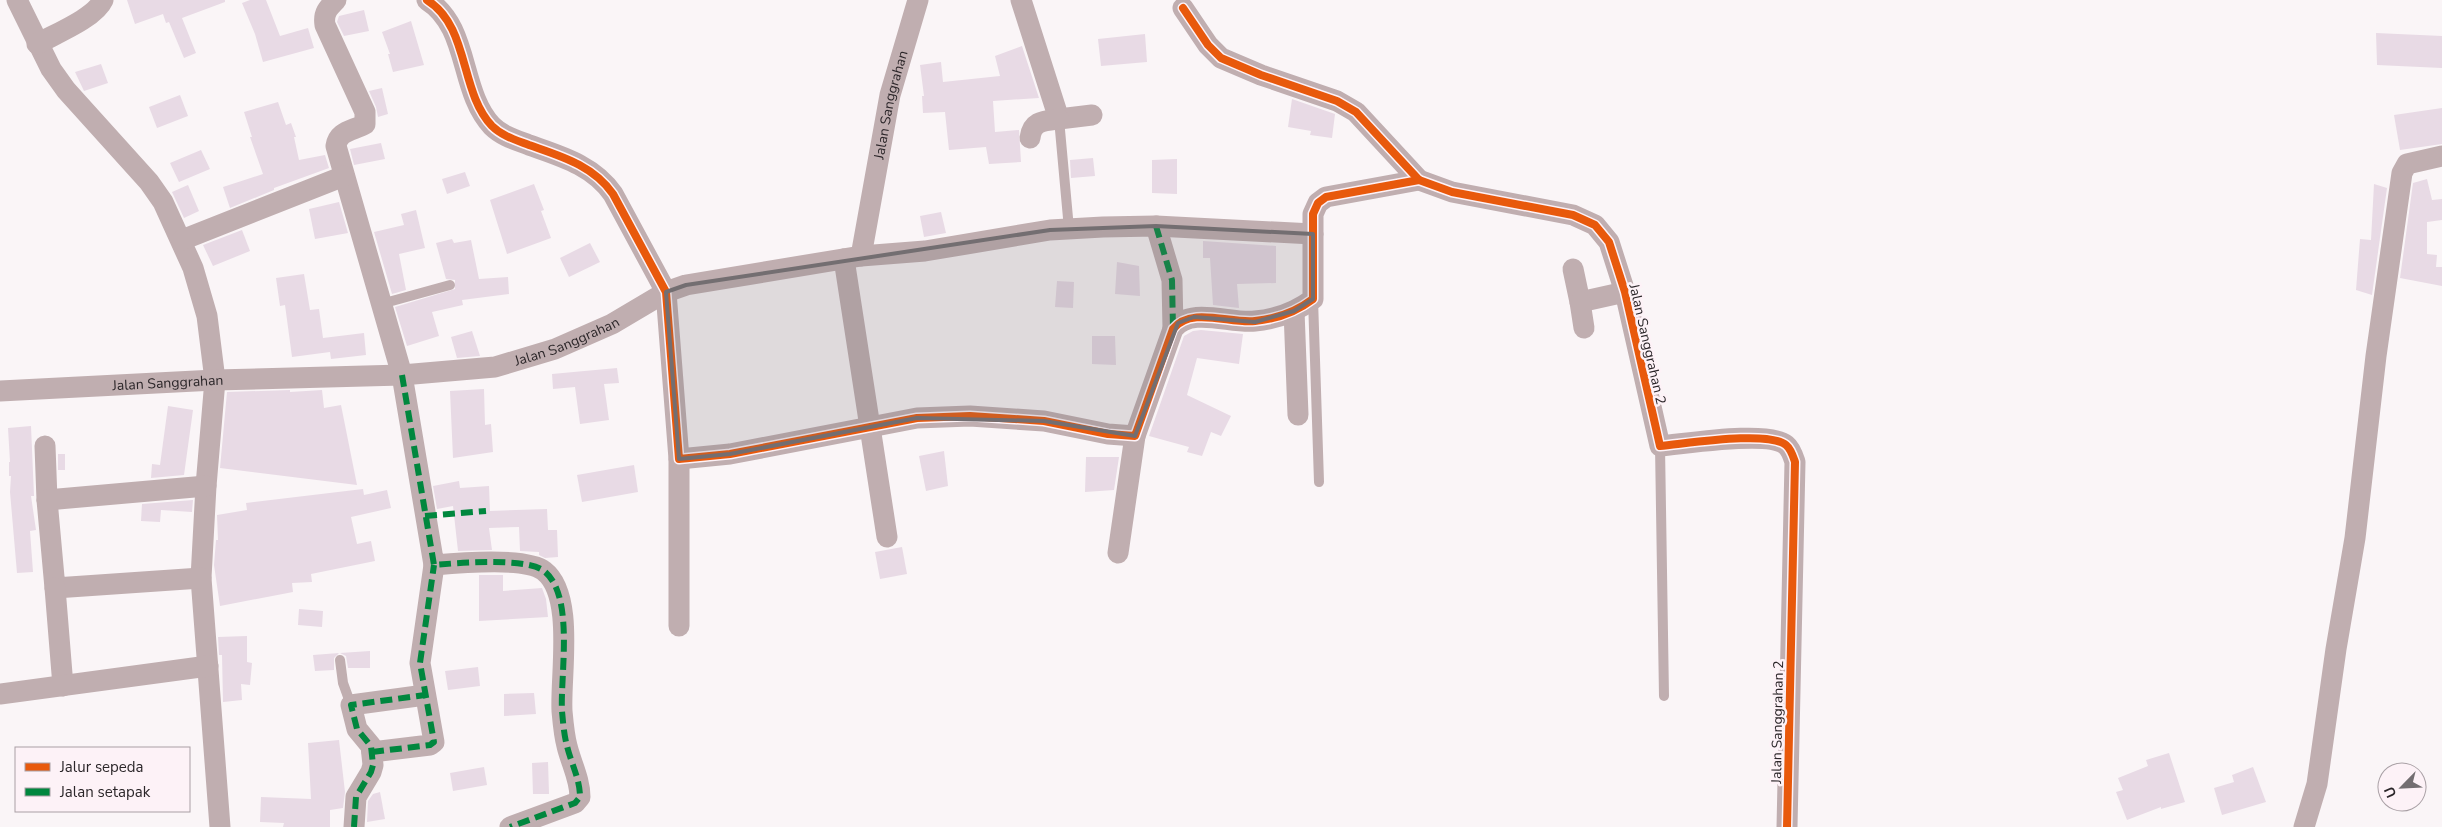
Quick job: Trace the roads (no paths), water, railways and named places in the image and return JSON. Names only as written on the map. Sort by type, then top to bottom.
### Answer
[{"type":"street","points":[[17,0],[37,44],[66,90],[149,182],[163,202],[182,240],[193,268],[207,316],[216,380],[206,486],[201,578],[220,827]]},
{"type":"street","points":[[37,44],[91,14],[100,6],[103,0]]},
{"type":"street","points":[[336,0],[327,10],[324,17],[325,25],[365,112],[366,120],[365,124],[341,134],[337,139],[336,146],[402,375],[434,564],[420,662],[434,742],[430,746],[372,752]]},
{"type":"street","points":[[427,0],[442,12],[453,31],[478,104],[486,119],[502,134],[568,159],[606,184],[666,292],[679,459],[678,626]]},
{"type":"street","name":"Jalan Sanggrahan","points":[[0,391],[216,380],[402,375],[495,367],[555,349],[612,324],[666,292],[686,285],[853,258],[890,95],[918,0]]},
{"type":"street","points":[[1021,0],[1059,119]]},
{"type":"street","name":"Jalan Sanggrahan 2","points":[[1178,3],[1208,45],[1221,58],[1261,75],[1337,101],[1356,112],[1419,180],[1452,192],[1574,215],[1595,225],[1609,242],[1625,292],[1660,446],[1747,438],[1773,438],[1785,444],[1791,450],[1795,462],[1787,827]]},
{"type":"street","points":[[1030,138],[1031,129],[1036,124],[1092,115]]},
{"type":"street","points":[[2304,827],[2318,774],[2355,538],[2376,356],[2402,173],[2407,164],[2442,156]]},
{"type":"street","points":[[182,240],[344,176]]},
{"type":"street","points":[[1173,329],[1185,319],[1194,317],[1236,322],[1255,322],[1294,311],[1313,300],[1313,214],[1318,203],[1326,197],[1419,180]]},
{"type":"street","points":[[888,538],[869,428],[853,258],[925,252],[1050,230],[1069,229],[1156,226],[1313,234]]},
{"type":"street","points":[[1118,552],[1135,436],[1173,329],[1172,280],[1156,226]]},
{"type":"street","points":[[1573,269],[1584,328]]},
{"type":"street","points":[[1580,302],[1625,292]]},
{"type":"street","points":[[1294,311],[1298,416]]},
{"type":"street","points":[[679,459],[730,454],[917,418],[970,416],[1044,420],[1108,434],[1135,436]]},
{"type":"street","points":[[45,446],[47,500],[63,686]]},
{"type":"street","points":[[47,500],[206,486]]},
{"type":"street","points":[[434,564],[516,563],[543,570],[554,582],[559,597],[563,642],[562,712],[567,745],[580,797],[575,803],[510,827]]},
{"type":"street","points":[[55,588],[201,578]]},
{"type":"street","points":[[0,694],[208,666]]},
{"type":"street","points":[[354,827],[356,797],[371,772],[372,752],[371,746],[357,729],[350,705],[425,695]]},
{"type":"lane","points":[[1059,119],[1069,229]]},
{"type":"lane","points":[[382,304],[450,285]]},
{"type":"lane","points":[[1313,300],[1319,482]]},
{"type":"lane","points":[[1660,446],[1664,696]]},
{"type":"lane","points":[[340,660],[343,683],[350,705]]}]
